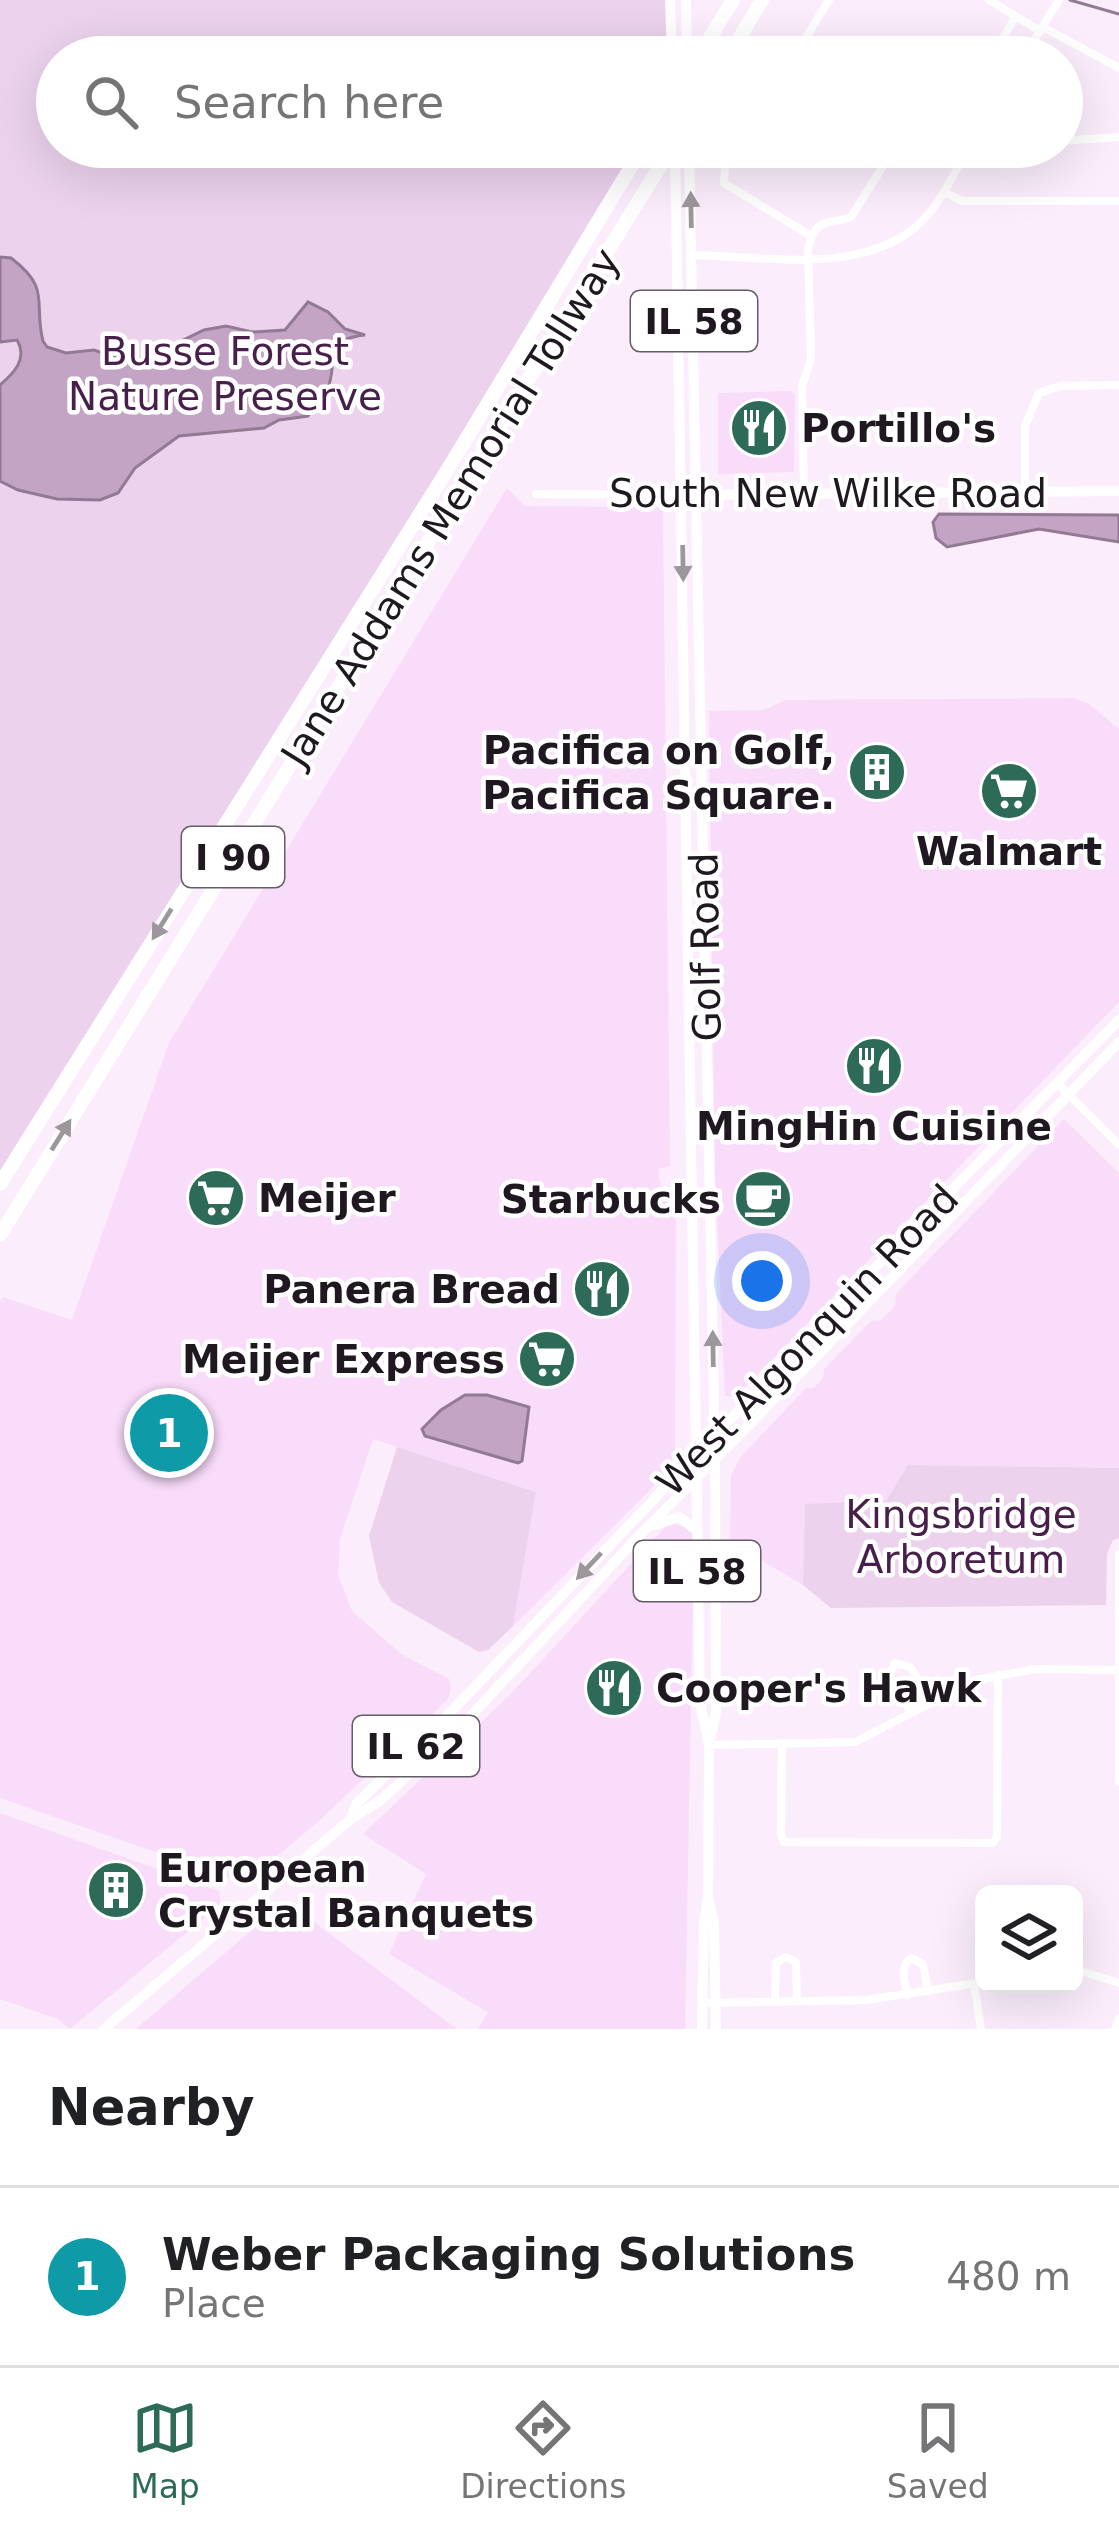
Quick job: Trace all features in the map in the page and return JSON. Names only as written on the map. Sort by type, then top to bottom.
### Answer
[{"type":"highway","points":[[711,36],[733,0]]},
{"type":"highway","points":[[741,36],[762,0]]},
{"type":"highway","name":"Jane Addams Memorial Tollway","points":[[0,1184],[448,469],[630,168]]},
{"type":"highway","name":"Jane Addams Memorial Tollway","points":[[0,1235],[661,168]]},
{"type":"main road","points":[[670,0],[671,36]]},
{"type":"main road","points":[[686,0],[687,36]]},
{"type":"main road","name":"Golf Road","points":[[674,168],[697,1456]]},
{"type":"main road","name":"Golf Road","points":[[690,168],[715,1460]]},
{"type":"main road","name":"South New Wilke Road","points":[[682,495],[1119,491]]},
{"type":"main road","name":"West Algonquin Road","points":[[351,1819],[357,1803],[447,1716],[1119,1020]]},
{"type":"main road","name":"West Algonquin Road","points":[[104,2029],[351,1819],[381,1800],[467,1720],[645,1529],[1119,1042]]},
{"type":"main road","name":"IL 58","points":[[697,1456],[700,1702],[709,1745],[702,2029]]},
{"type":"main road","name":"IL 58","points":[[709,1745],[716,1714],[715,1460]]},
{"type":"main road","points":[[645,1529],[679,1517],[697,1531]]},
{"type":"main road","name":"IL 58","points":[[708,1898],[714,1924],[716,2029]]},
{"type":"street","points":[[807,36],[829,0]]},
{"type":"street","points":[[989,0],[1055,36]]},
{"type":"street","points":[[1037,36],[1057,4]]},
{"type":"street","points":[[1004,36],[1016,16]]},
{"type":"street","points":[[1083,50],[1119,68]]},
{"type":"street","points":[[1083,139],[1119,137]]},
{"type":"street","points":[[725,168],[724,183],[811,236]]},
{"type":"street","points":[[804,493],[802,386],[811,359],[811,236],[825,220],[851,217],[882,168]]},
{"type":"street","points":[[692,255],[853,255],[898,238],[920,223],[957,168]]},
{"type":"street","points":[[944,191],[962,201],[1119,201]]},
{"type":"street","points":[[1025,491],[1024,426],[1039,393],[1060,386],[1119,385]]},
{"type":"street","name":"South New Wilke Road","points":[[536,494],[682,495]]},
{"type":"street","points":[[1058,1084],[1119,1145]]},
{"type":"street","points":[[1119,1555],[1119,1782]]},
{"type":"street","points":[[912,1713],[888,1678],[895,1663],[910,1667],[932,1700]]},
{"type":"street","points":[[709,1745],[856,1742],[956,1688],[998,1675],[1036,1669],[1118,1670]]},
{"type":"street","points":[[782,1746],[784,1842],[993,1843],[997,1837],[998,1675]]},
{"type":"street","points":[[775,2001],[776,1963],[786,1957],[796,1962],[797,2001]]},
{"type":"street","points":[[907,1995],[903,1974],[911,1958],[923,1964],[928,1991]]},
{"type":"street","points":[[1083,1972],[1119,1983]]},
{"type":"street","points":[[702,2003],[907,1995],[975,1984]]},
{"type":"street","points":[[979,1993],[981,2029]]},
{"type":"street","points":[[1115,2029],[1119,2018]]},
{"type":"shaded area","points":[[0,257],[11,258],[32,279],[39,296],[43,341],[66,353],[94,350],[121,359],[144,359],[204,330],[226,326],[252,332],[285,330],[308,302],[328,312],[345,329],[365,335],[336,348],[326,392],[308,416],[279,420],[264,428],[179,436],[135,468],[118,493],[100,500],[57,499],[0,481],[0,385],[21,353],[17,340],[0,342]]},
{"type":"shaded area","points":[[791,391],[795,395],[794,472],[718,474],[718,393]]},
{"type":"shaded area","points":[[507,488],[524,506],[658,507],[663,511],[670,1166],[658,1169],[661,1192],[676,1205],[675,1455],[664,1476],[513,1626],[536,1492],[373,1439],[340,1539],[338,1575],[352,1611],[401,1654],[449,1679],[451,1689],[448,1699],[320,1820],[245,1883],[0,1798],[0,1301],[3,1297],[72,1320],[169,1043]]},
{"type":"shaded area","points":[[939,514],[1119,515],[1119,542],[1039,529],[947,547],[936,538],[933,522]]},
{"type":"shaded area","points":[[1073,698],[1089,704],[1119,729],[1119,1002],[736,1397],[725,1396],[715,1172],[709,711],[764,710],[785,700]]},
{"type":"shaded area","points":[[1064,1119],[1119,1173],[1119,1468],[908,1465],[886,1501],[805,1505],[803,1585],[730,1542],[731,1475],[740,1458],[806,1388],[814,1388],[824,1369],[871,1321],[881,1320],[895,1306],[896,1294]]},
{"type":"shaded area","points":[[465,1395],[487,1395],[529,1407],[522,1461],[425,1436],[422,1429]]},
{"type":"shaded area","points":[[673,1523],[691,1529],[694,1539],[685,2029],[478,2029],[488,2012],[389,1954],[426,1874],[363,1834],[509,1696]]},
{"type":"shaded area","points":[[0,1813],[219,1891],[221,1904],[70,2029],[58,2019],[0,1999]]},
{"type":"shaded area","points":[[286,1901],[457,2029],[136,2029]]},
{"type":"green space","name":"Busse Forest Nature Preserve","points":[[0,0],[671,0],[672,36],[36,36],[36,168],[629,168],[0,1184]]},
{"type":"green space","points":[[397,1447],[536,1492],[513,1626],[488,1650],[479,1652],[392,1602],[379,1583],[369,1536]]},
{"type":"green space","name":"Kingsbridge Arboretum","points":[[908,1465],[1119,1468],[1119,1538],[1107,1554],[1106,1605],[831,1608],[803,1585],[805,1504],[886,1501]]},
{"type":"waterway","points":[[1070,0],[1119,14]]},
{"type":"place","name":"Portillo's","points":[[759,428]]},
{"type":"place","name":"Pacifica on Golf, Pacifica Square.","points":[[877,772]]},
{"type":"place","name":"Walmart","points":[[1009,791]]},
{"type":"place","name":"MingHin Cuisine","points":[[874,1066]]},
{"type":"place","name":"Meijer","points":[[216,1198]]},
{"type":"place","name":"Starbucks","points":[[763,1199]]},
{"type":"place","name":"Panera Bread","points":[[602,1289]]},
{"type":"place","name":"Meijer Express","points":[[547,1359]]},
{"type":"place","name":"Weber Packaging Solutions","points":[[169,1433]]},
{"type":"place","name":"Cooper's Hawk","points":[[614,1688]]},
{"type":"place","name":"European Crystal Banquets","points":[[116,1890]]}]
